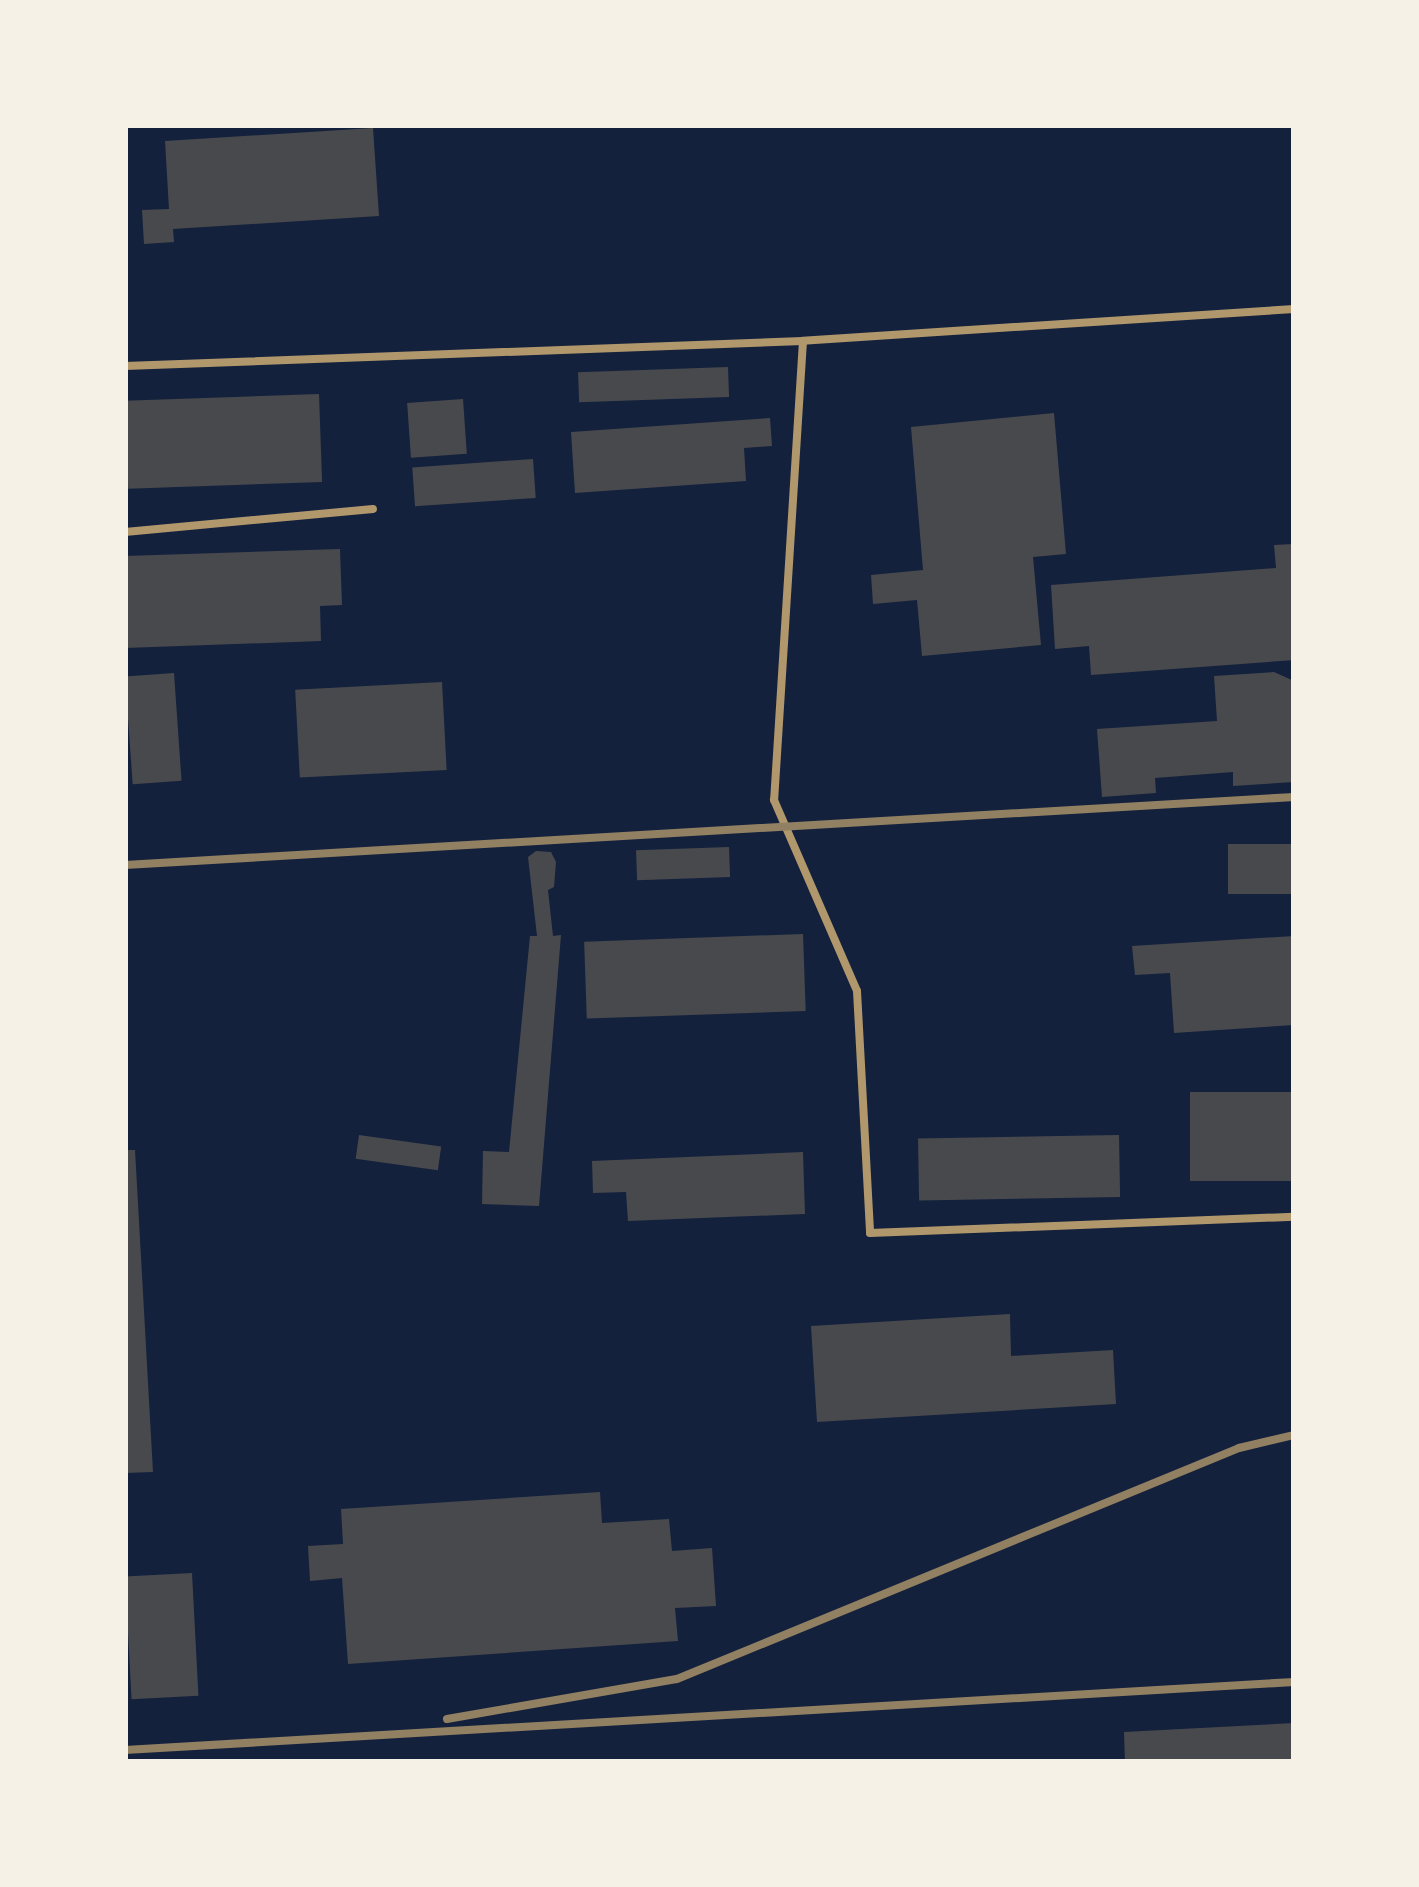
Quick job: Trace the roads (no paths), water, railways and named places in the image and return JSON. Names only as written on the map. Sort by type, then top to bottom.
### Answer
[{"type":"lane","points":[[125,366],[803,341],[1294,309]]},
{"type":"lane","points":[[803,341],[774,800],[858,991],[870,1233],[1294,1217]]},
{"type":"lane","points":[[125,532],[373,509]]},
{"type":"railway","points":[[125,865],[1294,797]]},
{"type":"railway","points":[[447,1719],[677,1679],[1239,1448],[1294,1435]]},
{"type":"railway","points":[[125,1750],[1294,1682]]}]
